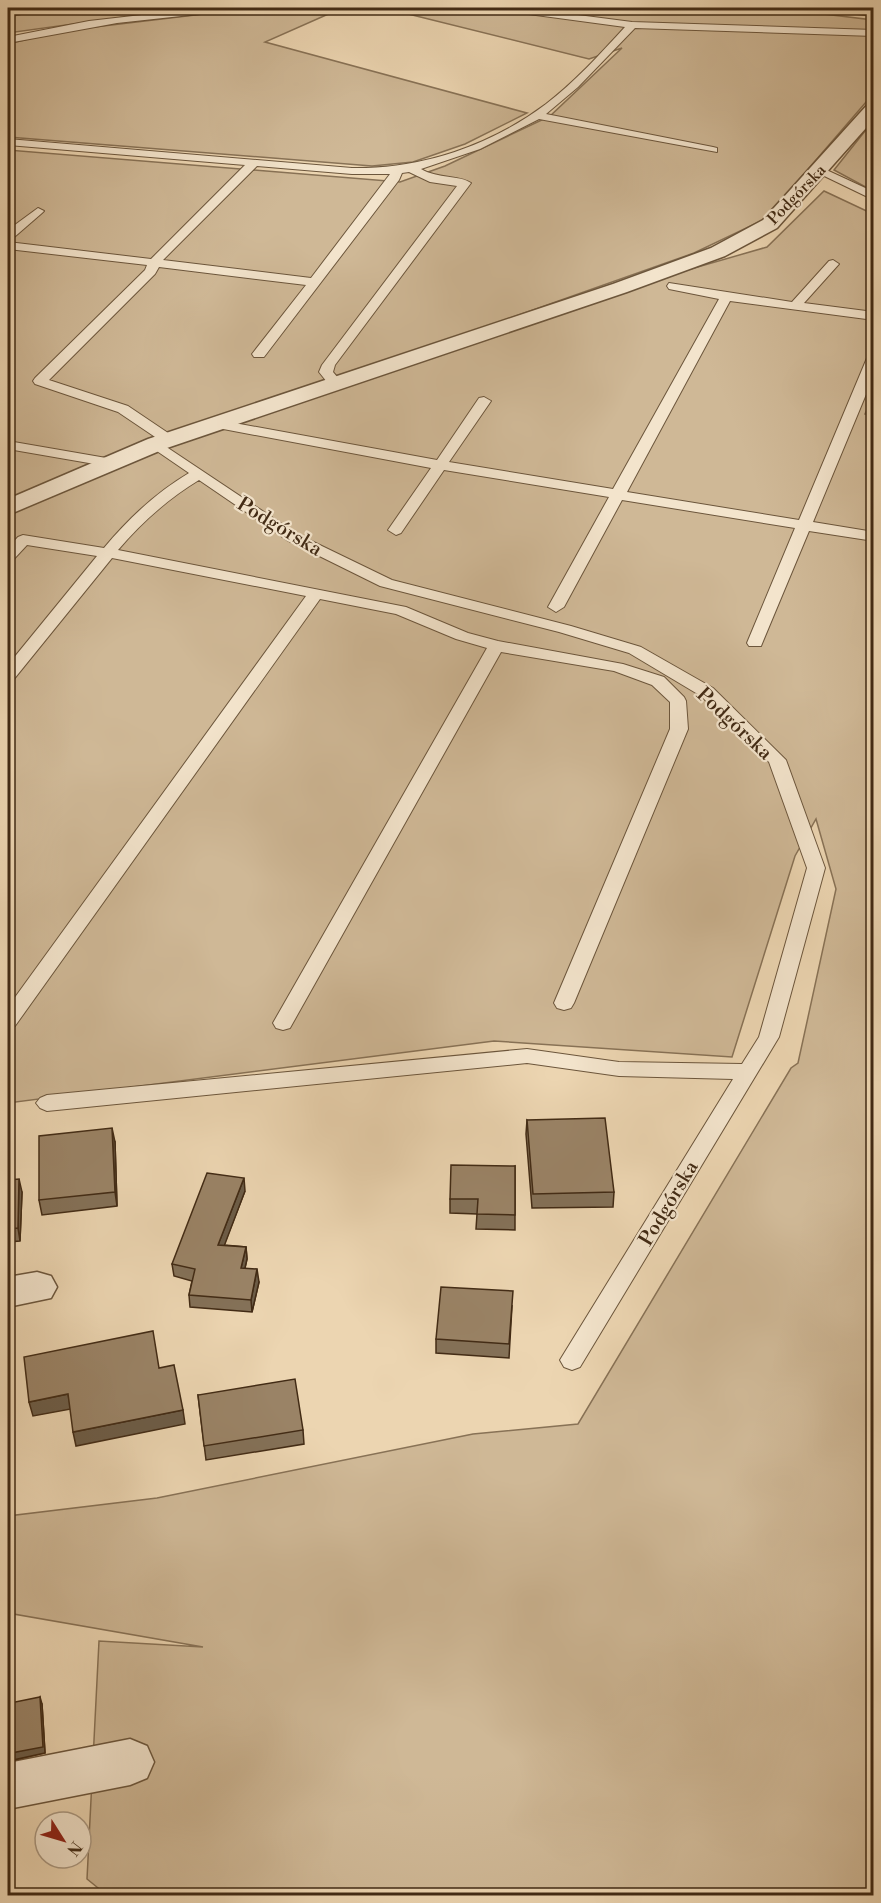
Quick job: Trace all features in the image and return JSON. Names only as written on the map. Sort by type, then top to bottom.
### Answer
[{"type":"street","points":[[851,8],[873,10]]},
{"type":"street","name":"Podgórska","points":[[8,508],[162,442],[620,288],[718,252],[770,224],[873,108]]},
{"type":"street","points":[[8,1786],[130,1762]]},
{"type":"lane","points":[[8,40],[52,30],[126,19],[227,8]]},
{"type":"lane","points":[[507,8],[632,25],[873,33]]},
{"type":"lane","points":[[8,141],[333,169],[411,168],[492,139],[537,115],[590,69],[632,25]]},
{"type":"lane","points":[[537,115],[712,150]]},
{"type":"lane","points":[[162,442],[123,409],[40,381],[151,271],[153,262],[254,162]]},
{"type":"lane","points":[[336,384],[326,372],[329,365],[465,183],[430,179],[411,168]]},
{"type":"lane","points":[[260,354],[395,178],[397,169]]},
{"type":"lane","points":[[820,170],[873,197]]},
{"type":"lane","points":[[8,236],[38,211]]},
{"type":"lane","points":[[8,245],[315,282]]},
{"type":"lane","points":[[795,306],[833,264]]},
{"type":"lane","points":[[673,286],[726,297],[873,316]]},
{"type":"lane","points":[[556,607],[726,297]]},
{"type":"lane","points":[[755,642],[873,358]]},
{"type":"lane","points":[[396,530],[484,401]]},
{"type":"lane","points":[[218,424],[440,465],[873,537]]},
{"type":"lane","name":"Podgórska","points":[[162,442],[198,474],[292,537],[386,584],[564,629],[634,650],[707,692],[777,760],[816,868],[768,1037],[572,1360]]},
{"type":"lane","points":[[8,445],[112,463]]},
{"type":"lane","points":[[8,675],[126,531],[180,485],[198,474]]},
{"type":"lane","points":[[8,557],[23,540],[108,553],[399,610],[462,636],[496,646],[617,667],[658,681],[678,701],[679,729],[564,1003]]},
{"type":"lane","points":[[8,1021],[316,594]]},
{"type":"lane","points":[[283,1023],[496,646]]},
{"type":"lane","points":[[47,1103],[527,1056],[619,1069],[747,1072]]},
{"type":"shaded area","points":[[52,8],[190,8],[8,33],[8,17]]},
{"type":"shaded area","points":[[254,8],[342,8],[265,42],[527,113],[465,144],[413,162],[372,166],[8,137],[8,44],[61,31]]},
{"type":"shaded area","points":[[384,8],[774,8],[873,20],[873,94],[765,219],[694,253],[459,336],[767,247],[824,191],[873,214],[874,394],[865,414],[874,416],[873,1888],[856,1896],[108,1896],[87,1879],[87,1870],[93,1870],[93,1810],[90,1810],[99,1641],[203,1647],[8,1613],[8,1516],[157,1498],[473,1434],[578,1424],[791,1068],[798,1063],[836,889],[816,819],[795,856],[732,1057],[494,1041],[8,1103],[8,150],[400,182],[445,166],[550,116],[622,48],[589,59]]},
{"type":"shaded area","points":[[873,121],[873,191],[834,170]]},
{"type":"building","points":[[605,1118],[614,1192],[533,1194],[527,1120]]},
{"type":"building","points":[[112,1128],[115,1192],[39,1200],[39,1136]]},
{"type":"building","points":[[451,1165],[515,1166],[515,1215],[477,1214],[478,1199],[450,1199]]},
{"type":"building","points":[[207,1173],[244,1178],[218,1245],[246,1247],[241,1268],[257,1269],[251,1300],[189,1295],[195,1269],[172,1264]]},
{"type":"building","points":[[19,1179],[18,1228],[8,1229],[8,1180]]},
{"type":"building","points":[[441,1287],[513,1291],[509,1344],[436,1339]]},
{"type":"building","points":[[153,1331],[159,1368],[174,1365],[183,1410],[73,1432],[68,1394],[29,1402],[24,1357]]},
{"type":"building","points":[[295,1379],[303,1430],[204,1446],[198,1395]]},
{"type":"building","points":[[40,1697],[43,1747],[11,1753],[10,1703]]}]
